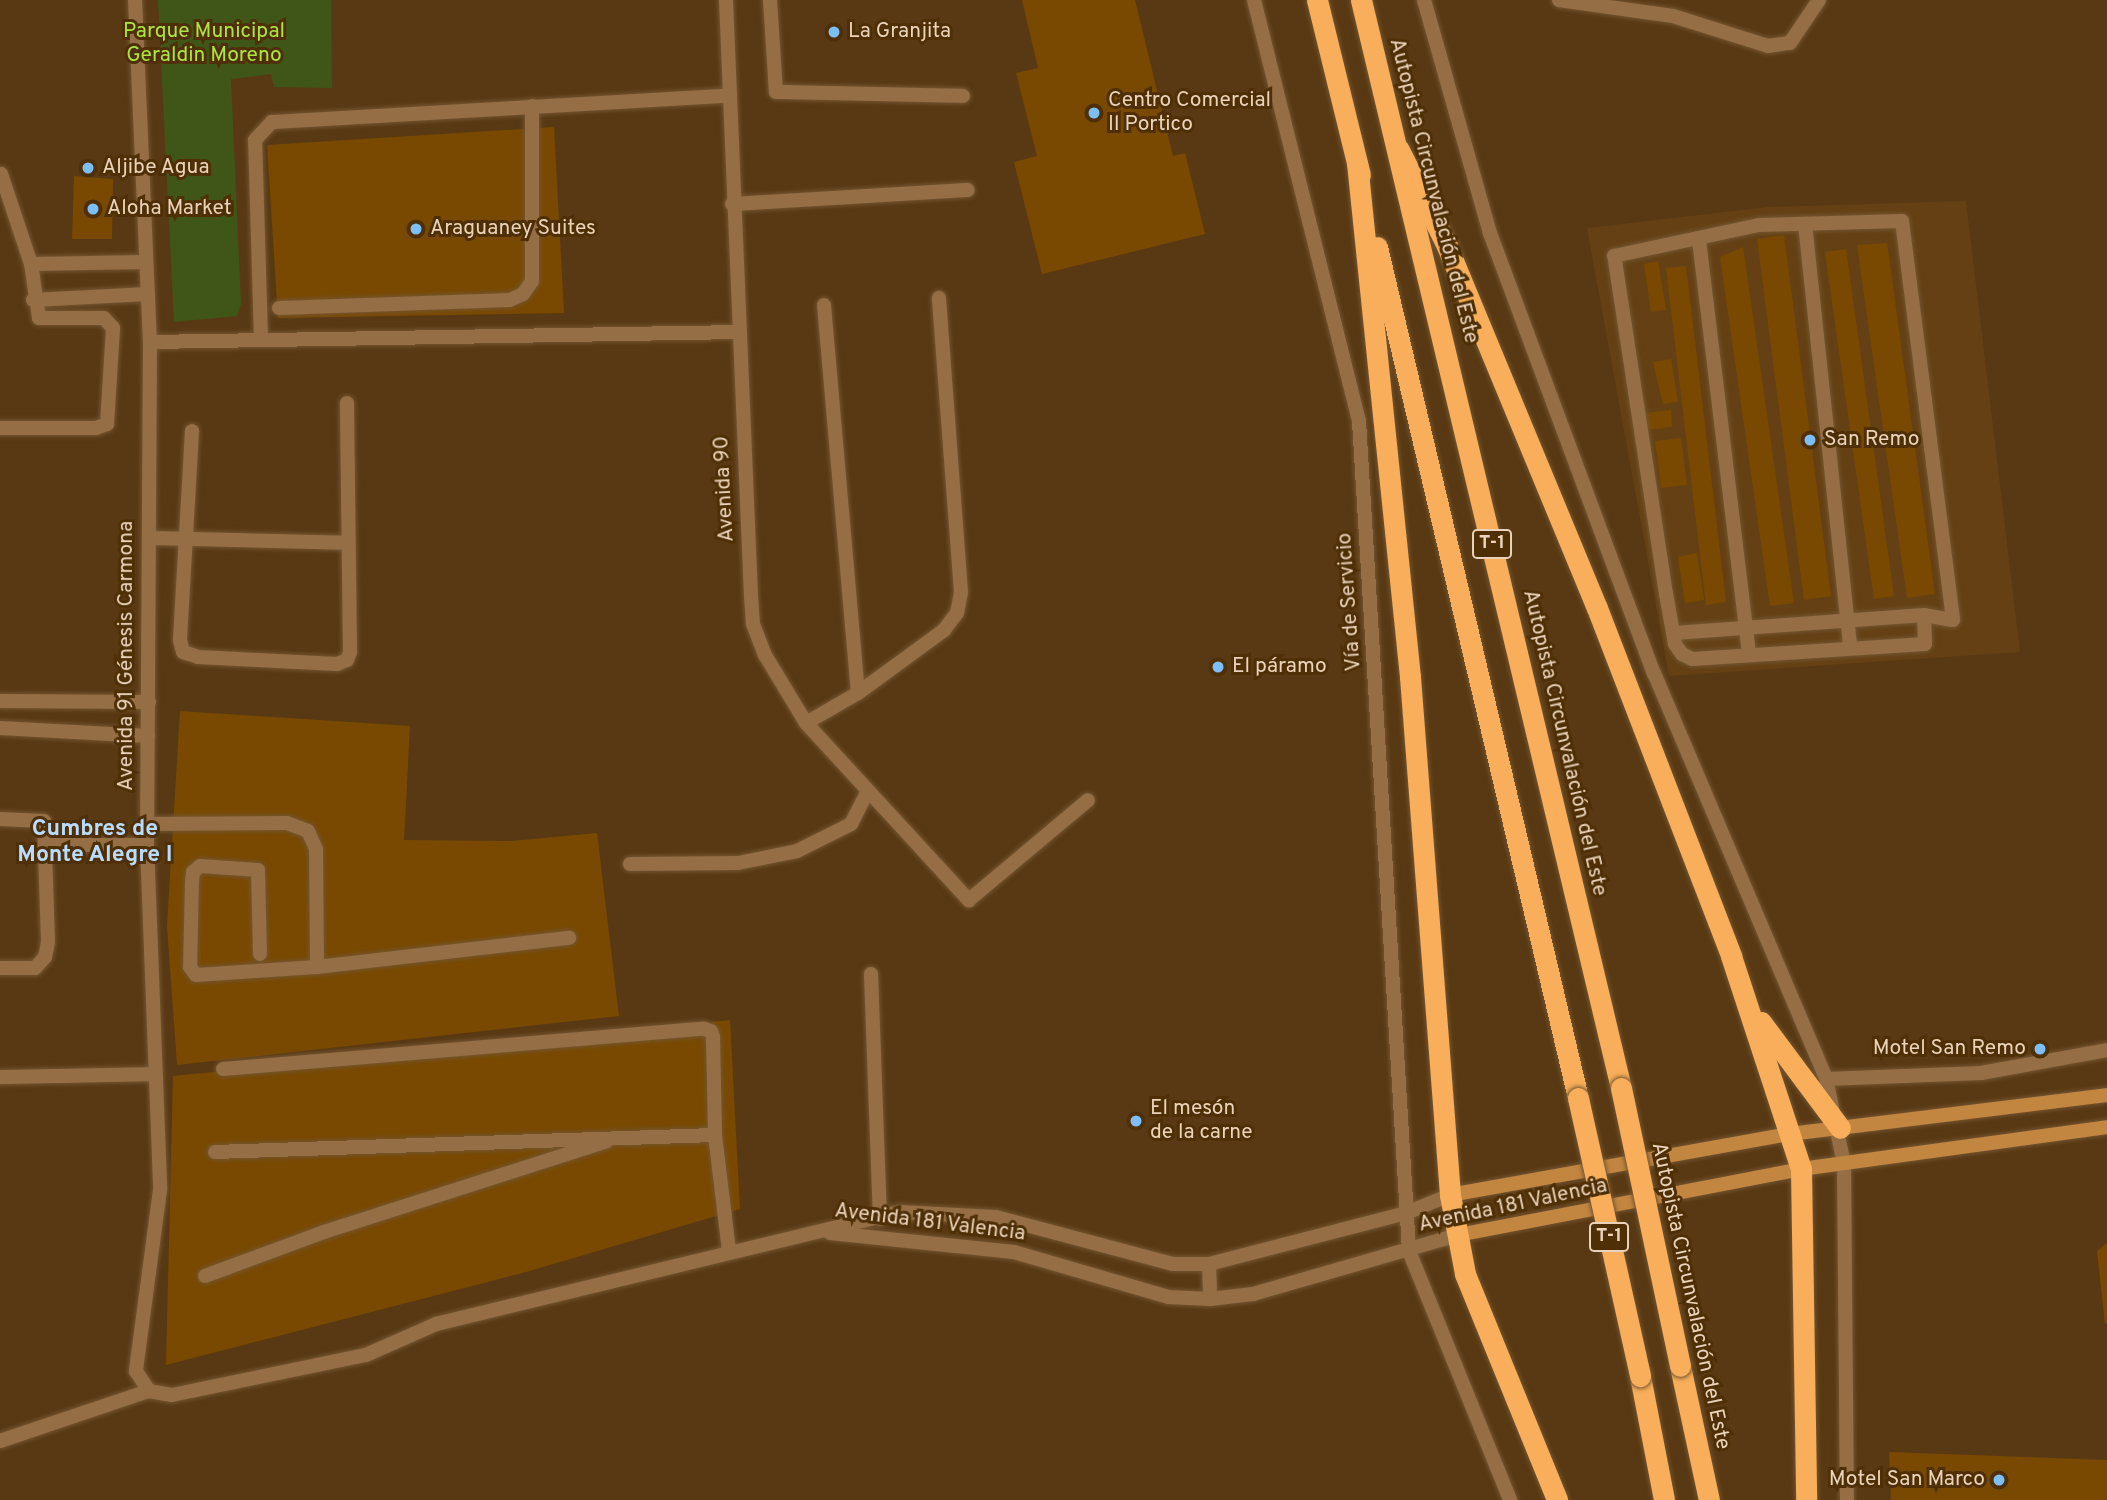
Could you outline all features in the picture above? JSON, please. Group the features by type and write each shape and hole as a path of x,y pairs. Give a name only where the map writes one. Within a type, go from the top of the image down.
{"highway":[{"name":"T-1","path":"1317,0 1578,1098 1640,1376 1664,1500"},
{"name":"Autopista Circunvalación del Este","path":"1361,0 1621,1088 1709,1500"},
{"path":"1399,150 1447,246 1597,608 1746,1000 1801,1169 1806,1500"},
{"path":"1357,163 1410,677 1450,1195 1465,1274 1557,1500"},
{"path":"1746,1000 1840,1128"}],"street":[{"name":"Avenida 91 Génesis Carmona","path":"135,0 150,341 147,845 153,1074 160,1190 136,1370 149,1391"},
{"name":"Avenida 90","path":"726,0 727,96 753,624 765,655 806,723 867,793 969,900 1088,800"},
{"path":"770,0 776,92 963,96"},
{"name":"Vía de Servicio","path":"1254,0 1359,421 1409,1251 1510,1500"},
{"path":"1424,0 1494,246 1654,673 1826,1079 1840,1128 1844,1164 1847,1500"},
{"path":"1559,0 1673,16 1768,47 1790,43 1819,0"},
{"path":"261,339 255,140 261,129 296,119 727,96"},
{"path":"279,308 510,300 523,294 532,281 532,106"},
{"path":"0,428 96,428 107,424 110,321 39,318 33,300 31,264 1,174"},
{"path":"732,204 968,190"},
{"path":"1674,633 1924,615 1953,620 1902,221 1759,225 1699,240 1614,256 1674,633 1682,654 1692,659 1850,646 1925,644 1924,615"},
{"path":"1805,224 1850,646"},
{"path":"1699,240 1748,628 1749,655"},
{"path":"31,264 146,262"},
{"path":"33,300 148,294"},
{"path":"806,723 858,693 944,630 957,613 961,592 939,298"},
{"path":"824,304 858,693"},
{"path":"150,341 738,332"},
{"path":"192,431 188,541 180,640 183,652 198,657 337,664 347,660 350,652 347,403"},
{"path":"149,538 348,543"},
{"path":"0,701 149,702"},
{"path":"0,728 148,736"},
{"path":"630,864 737,863 797,851 850,824 867,793"},
{"path":"0,820 44,821 46,845 45,957 35,968 0,968"},
{"path":"147,824 287,823 308,831 316,849 317,967 569,938"},
{"path":"46,845 147,845"},
{"path":"260,954 258,870 200,866 193,872 192,881 190,967 196,975 316,967"},
{"path":"871,974 880,1219"},
{"path":"223,1069 704,1029 711,1031 715,1135 729,1250"},
{"path":"1826,1079 1981,1073 2107,1050"},
{"path":"0,1077 153,1074"},
{"name":"Avenida 181 Valencia","path":"821,1231 880,1219 900,1212 996,1217 1172,1264 1209,1264 1406,1213 1450,1195 1790,1134 2107,1095"},
{"name":"Avenida 181 Valencia","path":"821,1231 1014,1252 1169,1297 1210,1299 1253,1294 1458,1235 1801,1169 2107,1127"},
{"path":"215,1152 625,1135 715,1135"},
{"path":"205,1276 311,1236 625,1135"},
{"path":"0,1441 149,1391 172,1395 366,1355 436,1324 729,1250 821,1231"},
{"path":"1209,1264 1210,1299"}],"shaded area":[{"name":"San Remo","path":"1966,201 2020,652 1669,676 1587,228 1768,207"}],"green space":[{"name":"Parque Municipal Geraldin Moreno","path":"158,0 331,0 332,88 274,87 271,74 231,79 241,304 237,316 174,322"}],"building":[{"name":"Centro Comercial Il Portico","path":"1022,0 1135,0 1173,156 1185,153 1205,234 1042,274 1014,162 1037,156 1016,73 1038,68"},
{"name":"Araguaney Suites","path":"554,127 564,313 278,318 267,145"},
{"name":"Aloha Market","path":"74,176 113,179 112,239 72,239"},
{"path":"1784,235 1831,596 1804,600 1757,239"},
{"path":"1887,243 1935,594 1907,598 1857,245"},
{"path":"1743,247 1794,603 1770,606 1720,257"},
{"path":"1846,249 1894,596 1874,599 1825,252"},
{"path":"1658,261 1666,310 1651,312 1644,264"},
{"path":"1686,266 1726,602 1706,605 1666,268"},
{"path":"1671,359 1678,402 1663,404 1653,362"},
{"path":"1671,410 1672,427 1647,430 1645,413"},
{"path":"1681,438 1687,485 1661,488 1655,441"},
{"path":"1697,553 1704,600 1685,603 1678,557"},
{"path":"180,711 410,726 404,840 511,841 597,833 619,1016 177,1065 167,926"},
{"path":"730,1020 740,1209 526,1272 166,1365 173,1076"},
{"path":"2107,1243 2107,1323 2105,1324 2097,1251"},
{"name":"Motel San Marco","path":"1889,1452 2107,1460 2107,1500 1891,1500"}],"place":[{"name":"La Granjita","path":"834,32"},
{"name":"Centro Comercial Il Portico","path":"1094,113"},
{"name":"Aljibe Agua","path":"88,168"},
{"name":"Aloha Market","path":"93,209"},
{"name":"Araguaney Suites","path":"416,229"},
{"name":"San Remo","path":"1810,440"},
{"name":"El páramo","path":"1218,667"},
{"name":"Motel San Remo","path":"2040,1049"},
{"name":"El mesón de la carne","path":"1136,1121"},
{"name":"Motel San Marco","path":"1999,1480"}],"district":[{"name":"Cumbres de Monte Alegre I","path":"95,843"}]}
